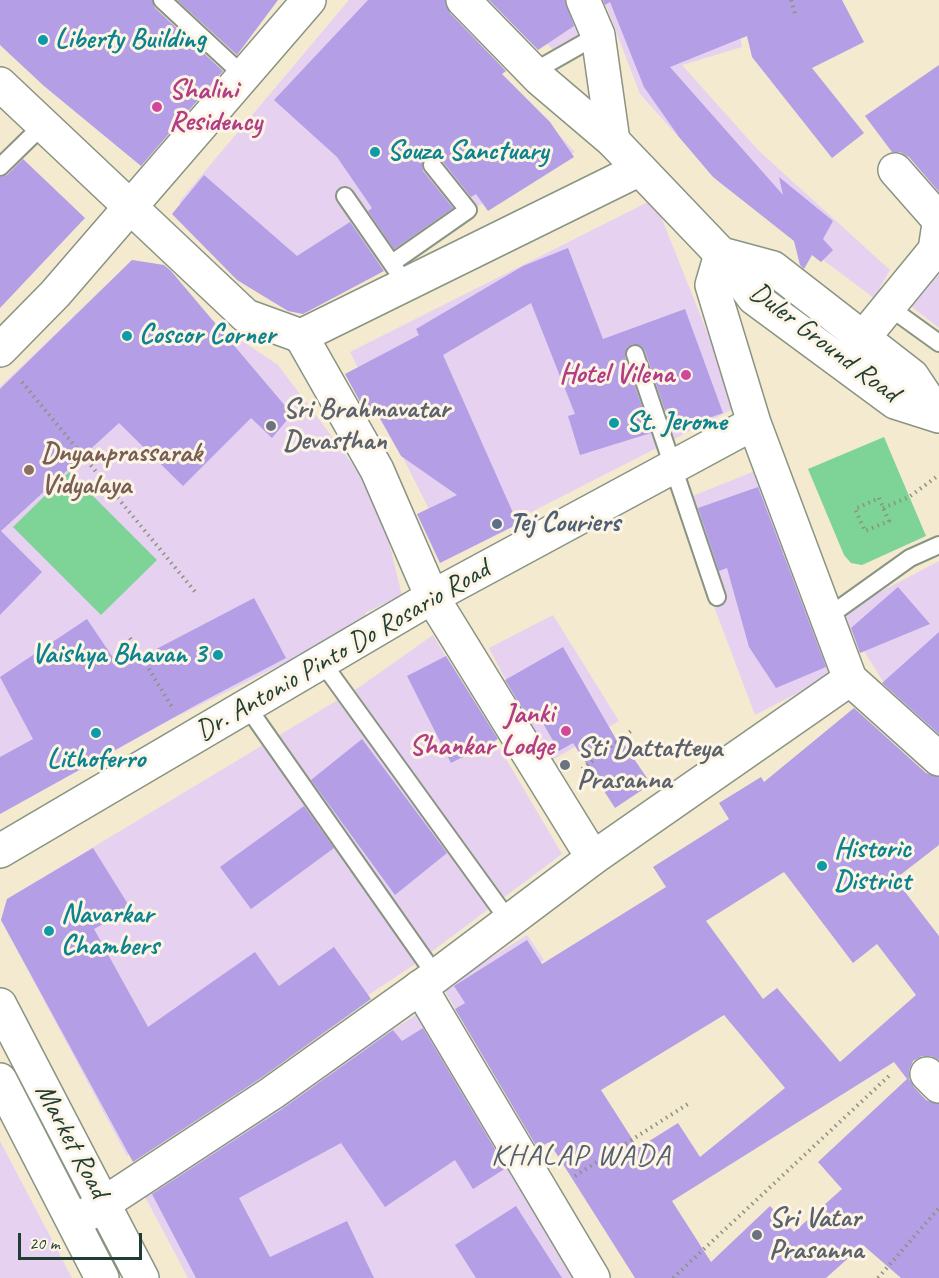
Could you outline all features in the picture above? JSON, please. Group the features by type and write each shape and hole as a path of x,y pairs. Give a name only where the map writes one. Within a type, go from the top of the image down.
{"street":[{"path":"8,362 55,294 309,0"},
{"name":"Duler Ground Road","path":"463,0 533,72 613,141 722,254 754,298 895,402 939,415"},
{"path":"583,0 598,35 613,141"},
{"path":"0,84 246,316 301,336 377,470 432,597 593,858"},
{"path":"301,336 399,274 640,169"},
{"path":"863,338 889,307 938,235 895,170"},
{"path":"722,254 712,285 754,423 850,679 939,759"},
{"name":"Duler Ground Road","path":"722,254 773,268 912,376 939,415"},
{"name":"Dr. Antonio Pinto Do Rosario Road","path":"0,851 432,597 754,423"},
{"path":"74,1223 272,1093 593,858 850,679"},
{"path":"428,981 544,1196 593,1278"},
{"name":"Market Road","path":"0,1005 142,1278"},
{"name":"Market Road","path":"0,1080 102,1278"}],"lane":[{"path":"162,0 244,76"},
{"path":"533,72 598,35"},
{"path":"0,167 43,125"},
{"path":"345,196 399,274 468,210 432,165"},
{"path":"889,307 939,344"},
{"path":"635,354 717,597"},
{"path":"826,618 910,558 939,545"},
{"path":"322,662 509,921"},
{"path":"246,705 428,981"}],"path":[{"path":"791,0 796,17"},
{"path":"8,362 197,594"},
{"path":"883,508 909,497 939,475"},
{"path":"879,498 883,508 889,521 865,531 855,509 879,498"},
{"path":"130,638 190,739"},
{"path":"553,793 576,782 583,768 631,731"},
{"path":"673,1278 893,1072 908,1085 933,1080"},
{"path":"544,1196 691,1102"},
{"path":"878,1278 939,1208"}],"shaded area":[{"path":"349,0 432,0 575,152 324,292 258,273 179,202"},
{"path":"506,0 574,0 588,33 554,51"},
{"path":"604,0 733,0 742,47 682,65 758,150 890,270 874,298 720,183 640,94"},
{"path":"654,199 737,407 451,553 350,352"},
{"path":"939,258 939,328 907,303"},
{"path":"132,260 156,264 214,322 278,365 378,498 402,595 365,613 369,621 172,719 0,814 0,387"},
{"path":"760,469 788,550 745,571 791,551 838,672 755,715 675,503"},
{"path":"939,561 939,737 923,725 884,683 840,613"},
{"path":"553,615 619,721 549,762 489,648"},
{"path":"433,635 562,854 415,964 127,1156 1,920 7,899 361,686"},
{"path":"527,935 544,960 460,1017 443,988"},
{"path":"419,1013 577,1278 188,1278 141,1189"},
{"path":"0,1141 72,1278 0,1278"}],"green space":[{"path":"884,437 926,536 862,565 851,563 844,555 808,469"},
{"path":"69,472 157,560 101,615 13,527"}],"building":[{"path":"0,0 152,0 155,8 223,71 141,166 44,86 0,45"},
{"path":"177,0 278,0 237,55"},
{"path":"368,0 445,0 450,13 506,71 502,74 550,122 574,157 488,211 476,194 471,197 440,158 426,156 422,162 423,171 453,208 394,249 368,211 372,208 337,157 274,100"},
{"path":"489,0 565,0 574,26 538,50"},
{"path":"603,0 842,0 864,42 812,68 864,133 832,158 752,57 747,36 670,67 783,195 779,177 833,221 823,239 833,250 821,262 812,255 804,269 800,265 794,241 713,177 679,137 644,87 610,2 605,5"},
{"path":"939,65 939,192 909,157 900,152 892,152 865,116"},
{"path":"23,159 85,218 0,308 0,177 7,175"},
{"path":"204,175 297,256 350,222 384,271 303,314 288,311 237,280 172,214"},
{"path":"568,248 603,339 685,309 723,413 672,431 645,351 641,346 632,344 627,348 625,357 651,433 580,455 568,416 575,414 531,303 443,355 518,524 440,563 417,514 457,495 401,456 373,406 365,411 345,374 419,335 416,329 523,266"},
{"path":"132,260 164,265 171,271 292,414 272,438 251,418 183,486 119,423 1,531 42,572 0,615 0,389"},
{"path":"758,487 826,667 776,688 749,647 727,568 719,571 698,508"},
{"path":"898,587 930,624 860,653 851,628"},
{"path":"254,598 286,658 0,814 0,757 33,739 0,677 87,619 120,668"},
{"path":"939,632 939,734 882,683"},
{"path":"563,647 620,746 624,744 651,784 615,808 573,743 559,751 540,718 531,722 505,680"},
{"path":"446,656 498,739 451,763 407,676"},
{"path":"854,708 926,773 939,777 939,845 895,879 939,936 939,1060 931,1056 922,1056 913,1061 909,1070 909,1079 926,1100 939,1104 939,1278 901,1278 863,1245 826,1278 635,1278 549,1142 538,1149 455,1009 465,1003 454,986 527,940 542,964 666,887 653,867 729,819 719,803 761,777 764,782","holes":["784,872 853,963 877,944 916,995 840,1062 777,988 763,999 706,921","724,1015 785,1088 700,1157 678,1123 638,1148 601,1090","894,1062 907,1079 818,1162 842,1189 794,1232 770,1206 711,1262 672,1201"]},
{"path":"362,739 447,853 395,895 311,780"},
{"path":"304,806 334,848 251,909 220,867"},
{"path":"93,848 131,909 94,929 148,1027 255,952 279,986 334,947 371,999 261,1078 133,1162 1,920 7,899"},
{"path":"423,1028 506,1168 473,1189 455,1160 385,1207 341,1143 239,1198 270,1257 347,1221 374,1278 196,1278 152,1194 282,1109 393,1030 402,1041"},
{"path":"516,1206 562,1278 476,1278 455,1245"}],"place":[{"name":"Liberty Building","path":"43,40"},
{"name":"Shalini Residency","path":"157,107"},
{"name":"Souza Sanctuary","path":"375,152"},
{"name":"Coscor Corner","path":"127,336"},
{"name":"Hotel Vilena","path":"686,375"},
{"name":"St. Jerome","path":"614,423"},
{"name":"Sri Brahmavatar Devasthan","path":"271,426"},
{"name":"Dnyanprassarak Vidyalaya","path":"29,470"},
{"name":"Tej Couriers","path":"497,524"},
{"name":"Vaishya Bhavan 3","path":"218,655"},
{"name":"Janki Shankar Lodge","path":"566,731"},
{"name":"Lithoferro","path":"96,733"},
{"name":"Sti Dattatteya Prasanna","path":"565,765"},
{"name":"Historic District","path":"822,866"},
{"name":"Navarkar Chambers","path":"49,931"},
{"name":"Sri Vatar Prasanna","path":"757,1235"}],"district":[{"name":"KHALAP WADA","path":"581,1156"}]}
